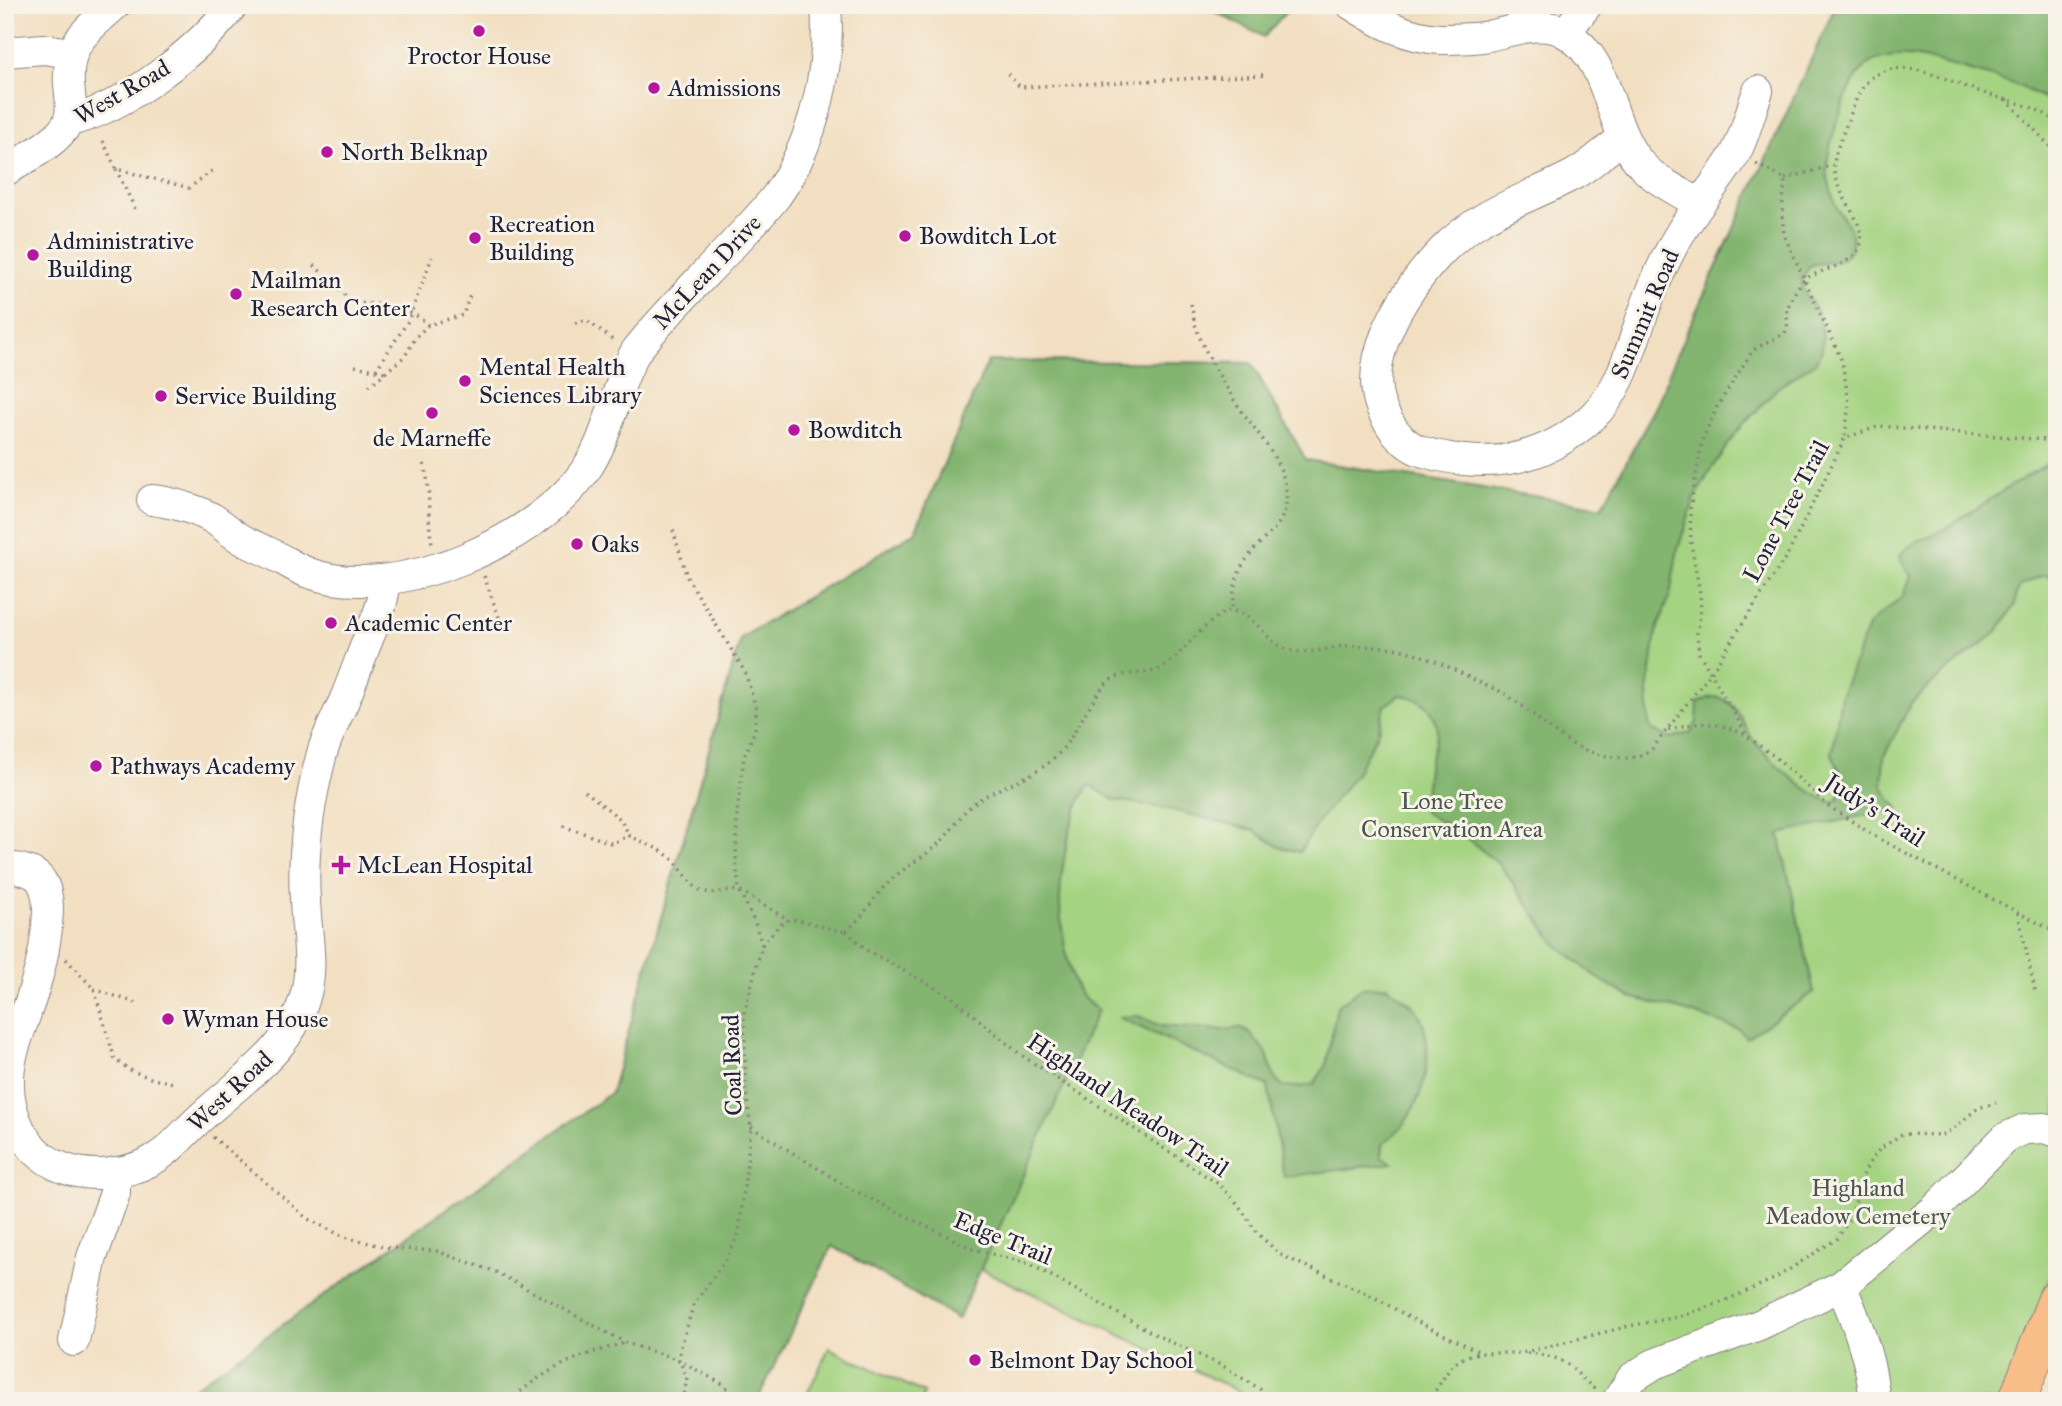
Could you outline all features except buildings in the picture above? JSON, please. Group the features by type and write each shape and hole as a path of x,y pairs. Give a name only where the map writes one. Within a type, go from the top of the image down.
{"main road":[{"path":"2017,1401 2057,1298"}],"street":[{"path":"69,121 71,101 68,74 71,53 79,38 115,5"},
{"name":"West Road","path":"5,171 57,136 69,121 115,102 165,70 204,37 233,5"},
{"name":"McLean Drive","path":"152,500 184,507 212,518 241,539 308,573 331,578 385,580 423,574 500,542 541,517 567,494 578,480 603,438 625,373 636,351 764,211 792,170 810,124 824,74 826,5"},
{"path":"1352,5 1401,31 1428,37 1471,38 1536,27 1565,33 1581,47 1595,67 1638,162 1699,204"},
{"path":"1565,33 1587,5"},
{"path":"5,52 44,48 71,53"},
{"name":"Summit Road","path":"1625,138 1573,175 1517,200 1477,222 1439,254 1408,293 1385,338 1378,366 1377,390 1382,413 1406,443 1442,457 1504,461 1542,450 1589,420 1607,399 1622,374 1651,291 1675,243 1735,154 1758,91"},
{"name":"West Road","path":"5,867 34,874 44,886 48,907 35,988 11,1063 9,1088 13,1115 23,1137 40,1155 61,1168 86,1174 139,1167 160,1156 270,1056 295,1021 307,988 310,960 304,898 306,846 314,788 326,741 382,605 385,580"},
{"path":"1617,1400 1632,1378 1654,1364 1759,1325 1841,1286 1934,1210 2005,1138 2025,1129 2044,1128 2057,1132"},
{"path":"74,1341 92,1257 115,1194 115,1172"},
{"path":"1841,1286 1860,1337 1874,1388 1874,1401"}],"path":[{"path":"1804,280 1834,268 1854,255 1861,243 1859,227 1838,186 1833,165 1858,94 1868,81 1881,72 1896,68 1917,71 1986,94 2030,105 2057,122"},
{"path":"1008,74 1020,87 1265,75"},
{"path":"2005,98 2057,154"},
{"path":"103,142 136,211"},
{"path":"1735,154 1785,179 1833,165"},
{"path":"116,169 189,188 216,168"},
{"path":"1785,179 1782,214 1784,235 1842,361 1849,403 1845,438"},
{"path":"376,370 404,328 432,257"},
{"path":"314,265 352,302 390,306 411,313 428,325"},
{"name":"Judy's Trail","path":"1804,280 1788,308 1788,328 1785,333 1754,350 1717,407 1702,441 1690,509 1693,556 1700,593 1697,643 1699,653 1748,737 1775,757 1830,807 1876,837 2057,933"},
{"path":"369,386 405,356 416,337 428,325 463,314 471,292"},
{"path":"585,791 620,819 630,836 674,860 701,891 712,893 739,890 787,919 835,932 846,931 856,923 885,886 910,863 937,845 954,829 968,808 981,798 1010,785 1052,760 1071,740 1106,684 1115,677 1157,671 1168,664 1214,620 1232,611 1238,573 1250,554 1275,531 1285,509 1286,489 1281,469 1231,395 1197,331 1191,304"},
{"path":"575,323 586,320 616,343"},
{"path":"355,366 385,372"},
{"name":"Lone Tree Trail","path":"1232,611 1242,614 1283,648 1297,652 1345,646 1386,647 1429,658 1505,694 1568,744 1591,754 1625,759 1639,757 1652,749 1710,674 1790,552 1845,438 1880,426 2057,441"},
{"path":"424,464 429,478 428,524 434,552"},
{"path":"673,530 687,577 745,672 756,708 755,730 744,757 742,791 737,813 736,862 739,890 762,945 787,919"},
{"path":"481,568 505,634"},
{"path":"1666,731 1690,723 1706,723 1728,727 1748,737"},
{"path":"563,826 611,843 630,836"},
{"path":"2018,914 2036,995"},
{"name":"Highland Meadow Trail","path":"846,931 868,951 952,997 1021,1055 1220,1185 1237,1203 1258,1234 1281,1255 1374,1297 1482,1353 1522,1353 1683,1315 1722,1302 1776,1278 1838,1238 1852,1214 1863,1175 1880,1149 1902,1135 1942,1135 1978,1108 1996,1103"},
{"path":"45,937 94,989 116,1060 132,1071 174,1083"},
{"name":"Coal Road","path":"683,1401 687,1377 679,1360 693,1306 728,1256 739,1233 751,1127 746,1092 744,1013 762,945"},
{"path":"94,989 136,1003"},
{"path":"196,1122 308,1219 344,1237 390,1248 436,1251 496,1272 626,1343 679,1360 722,1384 743,1401"},
{"name":"Edge Trail","path":"751,1127 851,1189 973,1249 1030,1264 1158,1336 1223,1366 1279,1401"},
{"path":"510,1401 531,1381 567,1362 626,1343"},
{"path":"1426,1401 1456,1361 1465,1356 1482,1353"},
{"path":"1522,1353 1558,1358 1568,1363 1596,1391 1617,1400"}],"green space":[{"path":"1202,5 1292,5 1264,37"},
{"name":"Lone Tree Conservation Area","path":"1836,5 2057,5 2057,1261 2001,1401 1259,1401 981,1269 958,1319 832,1246 757,1401 175,1401 611,1093 741,638 915,532 988,361 1251,363 1306,460 1602,507 1657,405 1676,356"},
{"name":"Lone Tree Conservation Area","path":"1836,5 2057,5 2057,109 2031,91 2015,85 1918,57 1883,58 1867,65 1860,72 1839,116 1827,163 1835,204 1852,234 1851,247 1840,260 1811,265 1802,277 1802,289 1817,311 1823,337 1822,350 1816,362 1777,388 1737,432 1695,498 1678,548 1670,595 1656,633 1648,691 1649,724 1652,730 1670,738 1690,733 1697,722 1698,703 1710,698 1720,698 1734,707 1751,737 1780,768 1811,792 1831,802 1838,799 1843,779 1832,754 1841,696 1869,624 1903,596 1911,576 1900,555 1905,550 1946,528 2057,459 2057,579 2044,575 2021,585 2016,594 2015,605 1997,632 1911,703 1884,756 1882,785 1899,808 1779,834 1814,992 1746,1038 1739,1029 1630,997 1596,977 1556,944 1500,865 1462,834 1424,812 1429,763 1437,736 1436,724 1426,705 1414,698 1399,695 1385,706 1377,734 1355,775 1318,822 1300,852 1279,847 1253,830 1159,807 1114,800 1090,785 1083,794 1068,838 1062,871 1060,907 1064,943 1076,987 1098,1010 958,1319 832,1246 757,1401 175,1401 611,1093 741,638 915,532 988,361 1251,363 1306,460 1602,507 1657,405 1676,356"},
{"path":"1387,986 1417,1010 1427,1042 1426,1072 1417,1101 1402,1126 1382,1145 1381,1156 1392,1163 1284,1177 1268,1086 1118,1017 1138,1016 1161,1026 1222,1030 1240,1028 1251,1034 1267,1054 1274,1077 1283,1086 1299,1087 1314,1084 1326,1065 1337,1006 1361,988"},
{"path":"829,1348 924,1393 921,1401 804,1401"}],"place":[{"name":"Proctor House","path":"479,31"},
{"name":"Admissions","path":"654,88"},
{"name":"North Belknap","path":"327,152"},
{"name":"Bowditch Lot","path":"905,236"},
{"name":"Recreation Building","path":"475,238"},
{"name":"Administrative Building","path":"33,255"},
{"name":"Mailman Research Center","path":"236,294"},
{"name":"Mental Health Sciences Library","path":"465,381"},
{"name":"Service Building","path":"161,396"},
{"name":"de Marneffe","path":"432,413"},
{"name":"Bowditch","path":"794,430"},
{"name":"Oaks","path":"577,544"},
{"name":"Academic Center","path":"331,623"},
{"name":"Pathways Academy","path":"96,766"},
{"name":"McLean Hospital","path":"341,865"},
{"name":"Wyman House","path":"168,1019"},
{"name":"Belmont Day School","path":"975,1360"}],"park label":[{"name":"Highland Meadow Cemetery","path":"1858,1202"}]}
